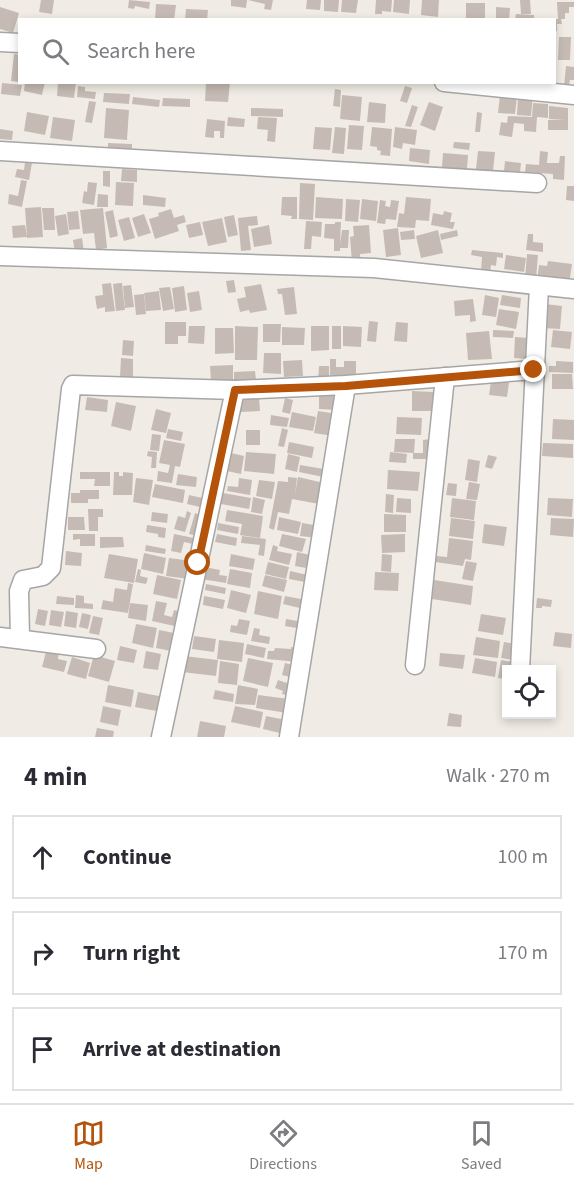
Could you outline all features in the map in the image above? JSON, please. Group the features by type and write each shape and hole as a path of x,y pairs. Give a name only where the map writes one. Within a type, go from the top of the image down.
{"street":[{"path":"0,42 18,43"},
{"path":"464,84 574,95"},
{"path":"0,151 537,183"},
{"path":"0,256 374,268 574,289"},
{"path":"520,665 539,286"},
{"path":"20,639 19,591 21,584 23,580 43,576 51,568 73,385 235,390 346,386 534,370"},
{"path":"415,665 445,377"},
{"path":"289,737 346,386"},
{"path":"161,737 235,390"},
{"path":"0,637 96,649"}],"building":[{"path":"41,0 54,0 52,14 39,12"},
{"path":"129,0 150,2 149,9 135,6 134,9 128,8"},
{"path":"231,0 247,0 246,8 231,6"},
{"path":"248,0 273,0 271,10 264,9 265,4"},
{"path":"307,0 321,0 320,10 306,9"},
{"path":"324,0 339,0 338,12 324,11"},
{"path":"342,0 358,0 356,13 341,12"},
{"path":"376,0 392,0 391,12 382,11 382,14 375,14"},
{"path":"394,0 410,0 409,14 393,12"},
{"path":"422,0 439,0 438,17 421,15"},
{"path":"520,0 530,0 531,14 521,14"},
{"path":"557,2 574,2 574,7 569,7 569,13 565,13 565,19 561,19 562,24 557,24 556,31 556,19 558,19"},
{"path":"466,3 485,3 485,18 466,18"},
{"path":"156,4 176,5 174,18 155,18"},
{"path":"0,7 19,13 13,33 0,29"},
{"path":"496,7 510,8 509,18 496,18"},
{"path":"186,9 208,10 207,18 185,18"},
{"path":"516,14 534,15 534,18 515,18"},
{"path":"559,37 571,37 570,60 558,60"},
{"path":"14,54 18,55 18,82 11,81"},
{"path":"566,66 574,67 574,80 570,80 569,86 564,86"},
{"path":"2,83 22,85 20,96 1,94"},
{"path":"25,84 45,84 42,95 24,91"},
{"path":"58,84 76,84 74,98 57,96"},
{"path":"206,84 230,84 228,102 205,101"},
{"path":"78,86 85,87 85,91 96,92 95,99 77,97"},
{"path":"405,86 412,88 407,103 400,101"},
{"path":"335,89 341,90 340,107 333,106"},
{"path":"104,93 130,94 129,104 103,102"},
{"path":"533,94 531,116 517,115 518,98"},
{"path":"342,95 362,97 360,121 340,119"},
{"path":"500,95 517,97 515,114 498,113"},
{"path":"133,97 160,100 159,107 132,104"},
{"path":"163,98 190,99 190,107 162,106"},
{"path":"89,101 96,102 92,123 85,122"},
{"path":"369,102 386,104 385,123 367,122"},
{"path":"429,102 443,107 435,131 420,125"},
{"path":"533,103 548,104 548,118 537,117 536,132 524,131 524,124 514,123 512,137 499,135 501,122 507,123 508,116 532,117"},
{"path":"412,105 418,107 411,127 405,126"},
{"path":"549,106 568,108 568,130 548,130 548,120 565,120 549,119"},
{"path":"106,108 129,110 127,140 104,138"},
{"path":"251,108 283,109 283,117 251,116"},
{"path":"27,112 49,116 45,135 24,131"},
{"path":"477,112 482,113 480,132 475,132"},
{"path":"53,117 75,120 72,141 50,138"},
{"path":"228,117 245,119 244,127 227,126"},
{"path":"258,117 277,118 275,142 267,141 268,130 257,129"},
{"path":"207,119 225,121 224,138 220,138 220,131 214,131 214,138 205,137"},
{"path":"349,125 364,126 362,150 347,149"},
{"path":"315,127 332,128 330,150 313,149"},
{"path":"335,127 346,128 344,154 332,153"},
{"path":"372,127 392,129 390,156 380,155 381,151 377,150 377,147 370,146"},
{"path":"395,127 417,130 415,145 403,143 402,149 393,147"},
{"path":"0,129 13,131 12,140 0,139"},
{"path":"454,142 470,143 469,150 453,148"},
{"path":"108,143 132,144 132,150 108,149"},
{"path":"410,148 430,150 429,164 409,161"},
{"path":"478,151 495,152 493,171 476,169"},
{"path":"540,151 548,152 547,163 559,163 560,156 565,156 564,180 553,179 553,174 525,172 526,164 539,165"},
{"path":"443,153 468,155 467,169 442,167"},
{"path":"505,161 521,163 520,173 504,171"},
{"path":"25,162 32,163 29,180 15,177 17,169 24,170"},
{"path":"122,169 137,170 137,182 121,181"},
{"path":"103,171 110,171 110,187 103,186"},
{"path":"21,180 27,181 22,207 8,204 9,194 18,196"},
{"path":"88,182 97,183 94,205 82,203"},
{"path":"116,182 134,183 133,206 115,205"},
{"path":"300,183 315,184 313,220 299,219"},
{"path":"567,186 574,186 574,201 566,200"},
{"path":"98,194 108,195 108,207 97,207"},
{"path":"143,195 166,198 165,207 143,205"},
{"path":"282,197 297,197 297,219 281,215"},
{"path":"316,197 343,199 342,219 315,218"},
{"path":"406,197 431,199 429,221 416,220 415,228 397,227 399,213 404,214"},
{"path":"346,199 360,200 358,222 345,221"},
{"path":"362,199 378,201 376,221 360,219"},
{"path":"380,200 386,201 385,206 390,207 391,200 399,201 396,220 386,219 385,224 377,223"},
{"path":"41,207 43,237 27,238 25,208"},
{"path":"42,208 54,208 55,230 44,230"},
{"path":"103,208 107,248 96,250 94,233 83,234 80,210"},
{"path":"171,209 174,218 184,215 186,222 177,225 179,231 155,239 149,219"},
{"path":"113,210 118,236 110,238 105,212"},
{"path":"78,211 80,229 69,230 67,212"},
{"path":"444,211 452,213 450,222 455,222 453,229 431,225 433,213 443,215"},
{"path":"66,214 69,234 58,236 55,216"},
{"path":"144,214 151,233 138,237 132,218"},
{"path":"234,215 238,235 228,237 224,217"},
{"path":"257,216 258,225 248,226 251,250 241,251 238,218"},
{"path":"129,217 135,238 124,241 118,220"},
{"path":"222,218 227,242 208,246 202,222"},
{"path":"306,221 322,222 321,237 312,236 311,249 304,249"},
{"path":"200,222 203,235 189,238 186,225"},
{"path":"335,222 341,222 340,244 342,230 349,230 348,248 340,248 340,251 334,251 334,239 324,238 325,224 335,224"},
{"path":"25,225 27,237 13,238 12,226"},
{"path":"269,225 272,244 254,247 251,229"},
{"path":"369,225 371,253 360,254 361,262 352,263 350,237 354,236 353,226"},
{"path":"398,228 401,255 386,257 383,230"},
{"path":"414,230 415,239 401,240 400,232"},
{"path":"438,230 443,253 421,258 416,236"},
{"path":"457,230 458,236 441,240 440,234"},
{"path":"528,234 533,234 533,242 543,243 543,252 526,250"},
{"path":"82,238 84,252 75,253 73,240"},
{"path":"472,250 503,253 503,258 497,257 496,266 491,265 490,273 481,272 482,257 471,255"},
{"path":"527,254 538,255 536,279 525,278"},
{"path":"506,255 526,258 524,272 504,269"},
{"path":"548,261 572,264 569,285 537,280 539,265 547,266"},
{"path":"234,280 236,292 228,293 226,281"},
{"path":"111,283 115,311 105,312 105,307 97,309 95,296 103,295 102,284"},
{"path":"122,283 125,310 116,311 113,284"},
{"path":"261,284 267,310 240,312 237,299 246,297 244,287"},
{"path":"131,285 134,307 125,308 123,286"},
{"path":"184,286 187,310 175,312 172,288"},
{"path":"170,287 174,309 163,311 159,288"},
{"path":"294,287 297,314 285,315 282,294 278,294 277,289"},
{"path":"159,291 161,310 146,311 144,293"},
{"path":"199,291 202,310 190,312 187,293"},
{"path":"144,294 146,314 136,315 134,295"},
{"path":"485,295 499,298 496,317 482,315"},
{"path":"502,295 521,298 520,308 500,305"},
{"path":"473,299 476,321 470,322 470,315 455,316 454,301"},
{"path":"545,304 562,306 560,329 542,328"},
{"path":"499,309 519,312 516,329 496,325"},
{"path":"369,321 378,322 376,342 367,341"},
{"path":"165,322 186,322 186,336 178,336 178,344 165,344"},
{"path":"396,322 408,323 407,342 394,341"},
{"path":"263,324 281,324 280,342 263,342"},
{"path":"189,326 205,326 204,344 188,343"},
{"path":"235,326 258,327 257,360 235,360"},
{"path":"311,326 329,326 329,350 311,351"},
{"path":"332,326 341,326 341,349 332,349"},
{"path":"343,326 362,327 361,347 343,346"},
{"path":"282,327 305,328 304,345 282,345"},
{"path":"215,328 233,328 234,353 215,354"},
{"path":"493,330 514,331 513,338 493,337"},
{"path":"553,330 572,332 570,349 551,347"},
{"path":"489,331 492,359 468,360 466,333"},
{"path":"515,337 529,338 528,359 514,358"},
{"path":"123,340 134,341 133,356 122,355"},
{"path":"264,353 281,353 281,374 263,373"},
{"path":"121,358 133,359 133,378 120,377"},
{"path":"330,359 336,359 336,367 344,367 344,361 356,361 356,375 337,377 337,375 330,375"},
{"path":"302,360 303,376 284,377 283,361"},
{"path":"556,361 573,362 573,373 549,372 549,366 556,366"},
{"path":"233,365 233,380 211,381 210,366"},
{"path":"319,366 329,366 329,381 318,381"},
{"path":"255,371 256,380 234,381 234,372"},
{"path":"552,374 572,374 573,389 552,389"},
{"path":"491,381 509,383 507,397 489,395"},
{"path":"412,391 434,392 434,411 412,411"},
{"path":"319,394 339,395 338,410 319,409"},
{"path":"87,397 108,400 107,412 85,410"},
{"path":"259,398 260,411 241,412 240,399"},
{"path":"285,398 293,400 290,414 282,412"},
{"path":"116,402 136,406 131,431 111,426"},
{"path":"156,409 171,413 166,433 151,430"},
{"path":"318,411 337,414 333,436 314,433"},
{"path":"292,412 316,417 313,431 289,427"},
{"path":"271,415 289,418 287,427 270,425"},
{"path":"397,417 422,418 421,435 396,434"},
{"path":"553,419 574,420 574,440 552,439"},
{"path":"282,428 288,430 284,447 278,446"},
{"path":"168,429 183,432 181,441 166,438"},
{"path":"246,430 260,430 260,445 246,445"},
{"path":"152,434 161,435 159,451 150,450"},
{"path":"395,439 415,439 414,453 394,452"},
{"path":"430,439 430,459 413,459 413,453 423,453 423,440"},
{"path":"164,440 185,444 180,467 175,466 172,483 157,481 158,471 168,473 170,465 159,463"},
{"path":"289,442 314,447 312,458 287,453"},
{"path":"543,443 573,444 573,458 542,456"},
{"path":"148,451 157,452 156,468 151,468 152,457 147,456"},
{"path":"246,452 276,454 274,474 244,471"},
{"path":"390,452 407,454 406,463 389,462"},
{"path":"231,453 244,456 241,474 227,471"},
{"path":"288,454 300,457 297,472 285,469"},
{"path":"488,455 497,457 492,469 485,467"},
{"path":"468,459 480,461 477,482 465,480"},
{"path":"300,465 330,470 328,478 299,472"},
{"path":"388,470 420,472 418,491 387,489"},
{"path":"80,472 110,472 110,486 94,486 95,479 80,479"},
{"path":"114,472 119,472 119,476 123,476 123,472 133,473 132,495 113,495"},
{"path":"178,474 197,477 196,487 176,485"},
{"path":"288,477 297,478 295,494 298,477 324,483 319,504 292,499 289,514 278,512 274,530 269,528 278,481 288,482"},
{"path":"136,478 153,480 149,505 133,502"},
{"path":"239,478 252,480 250,495 227,491 228,486 238,487"},
{"path":"259,480 275,482 272,499 256,496"},
{"path":"469,482 480,484 477,500 466,499"},
{"path":"448,483 457,484 456,496 446,495"},
{"path":"155,484 185,490 183,503 152,497"},
{"path":"80,490 99,490 99,499 88,499 88,503 71,503 71,493 80,493"},
{"path":"223,493 251,498 249,509 221,504"},
{"path":"386,494 394,495 393,513 385,512"},
{"path":"189,495 207,499 205,508 187,504"},
{"path":"253,497 265,500 262,514 251,512"},
{"path":"397,498 411,499 411,513 396,512"},
{"path":"452,498 476,501 474,520 450,517"},
{"path":"548,498 573,499 572,517 547,515"},
{"path":"88,509 103,509 103,517 98,517 98,531 89,531"},
{"path":"227,510 263,516 260,538 240,535 242,524 225,521"},
{"path":"187,511 191,513 185,532 174,529 178,516 185,518"},
{"path":"152,512 168,514 167,523 151,521"},
{"path":"195,513 204,516 198,536 189,534"},
{"path":"384,514 406,515 406,532 384,532"},
{"path":"68,517 84,517 85,530 68,530"},
{"path":"279,517 301,522 298,534 277,530"},
{"path":"451,518 475,521 473,539 449,536"},
{"path":"551,518 574,519 573,537 550,535"},
{"path":"218,523 239,527 238,534 217,530"},
{"path":"302,523 320,526 318,538 300,536"},
{"path":"484,524 507,527 504,546 482,543"},
{"path":"147,525 166,528 165,538 146,532"},
{"path":"73,534 95,534 95,546 80,546 80,539 73,540"},
{"path":"174,534 194,538 193,544 184,542 181,553 171,551"},
{"path":"217,534 237,538 236,546 215,542"},
{"path":"282,534 306,539 302,552 279,546"},
{"path":"405,534 405,552 382,553 381,535"},
{"path":"242,536 266,539 264,556 258,555 260,545 241,543"},
{"path":"100,537 123,537 124,547 100,548"},
{"path":"449,538 473,541 471,560 465,559 463,566 435,562 436,556 447,557"},
{"path":"146,545 166,549 165,554 145,551"},
{"path":"273,545 278,547 277,551 292,554 289,565 269,560"},
{"path":"66,551 82,553 81,566 65,565"},
{"path":"297,552 314,556 312,569 295,566"},
{"path":"144,553 166,558 163,574 141,569"},
{"path":"109,554 138,559 134,583 104,578"},
{"path":"231,554 255,559 253,570 229,566"},
{"path":"382,554 392,555 391,572 381,571"},
{"path":"169,558 192,561 189,579 166,576"},
{"path":"466,561 477,563 473,581 462,579"},
{"path":"268,562 289,567 286,579 265,574"},
{"path":"204,567 220,570 219,575 227,576 226,583 201,579"},
{"path":"138,569 141,570 140,576 148,578 146,584 135,582"},
{"path":"230,569 252,573 250,588 227,584"},
{"path":"290,571 312,576 310,583 289,579"},
{"path":"375,572 399,573 398,591 374,590"},
{"path":"157,575 181,580 177,599 153,594"},
{"path":"265,575 287,580 284,592 262,586"},
{"path":"434,580 473,586 471,605 432,599"},
{"path":"128,583 133,584 128,613 101,609 103,600 113,602 115,588 127,590"},
{"path":"206,584 226,588 225,594 205,590"},
{"path":"231,590 251,595 246,613 227,608"},
{"path":"258,591 282,596 278,619 254,614"},
{"path":"76,595 84,596 84,603 93,604 93,609 75,608"},
{"path":"57,596 74,598 74,605 56,604"},
{"path":"204,596 225,600 223,609 203,605"},
{"path":"285,596 306,600 304,609 283,604"},
{"path":"537,598 552,600 551,607 536,608"},
{"path":"156,601 167,603 164,615 172,617 174,610 182,612 179,627 152,621"},
{"path":"130,603 148,605 146,621 128,618"},
{"path":"38,609 48,611 45,626 35,624"},
{"path":"51,610 64,612 61,627 49,625"},
{"path":"66,611 78,613 76,628 64,626"},
{"path":"82,613 91,615 88,629 79,627"},
{"path":"481,614 506,618 503,635 478,631"},
{"path":"93,616 103,618 99,635 89,633"},
{"path":"239,619 250,621 247,635 230,632 231,625 237,626"},
{"path":"286,619 303,622 302,629 285,626"},
{"path":"136,624 157,628 153,648 132,643"},
{"path":"254,628 260,629 259,635 270,637 269,644 251,641"},
{"path":"159,630 179,634 176,652 156,648"},
{"path":"555,632 572,634 571,648 553,646"},
{"path":"194,636 216,639 214,652 192,649"},
{"path":"476,637 500,641 498,658 473,655"},
{"path":"219,640 244,643 242,662 217,659"},
{"path":"504,642 516,644 513,660 501,658"},
{"path":"247,644 266,648 264,658 245,654"},
{"path":"120,646 137,650 134,663 117,660"},
{"path":"291,647 299,648 298,662 267,659 268,651 274,651 275,648 291,649"},
{"path":"47,648 59,652 58,659 67,661 64,672 42,667"},
{"path":"146,651 161,654 158,670 143,668"},
{"path":"440,653 465,655 463,669 439,666"},
{"path":"94,655 115,661 109,682 88,676"},
{"path":"184,656 218,660 216,676 182,672"},
{"path":"72,657 90,663 86,679 67,674"},
{"path":"248,658 273,663 268,687 243,681"},
{"path":"475,658 497,662 495,677 472,673"},
{"path":"501,660 514,662 514,665 502,665 502,678 498,678"},
{"path":"220,661 239,664 237,685 218,683"},
{"path":"285,663 298,666 294,678 282,675"},
{"path":"278,680 293,685 290,696 282,694 283,691 275,688"},
{"path":"108,685 134,690 131,707 105,702"},
{"path":"238,685 258,689 255,705 235,704"},
{"path":"215,690 234,694 233,702 213,699"},
{"path":"138,692 164,697 162,712 135,707"},
{"path":"258,695 289,699 287,713 256,708"},
{"path":"103,706 121,710 118,726 100,722"},
{"path":"235,706 263,712 260,728 231,722"},
{"path":"449,713 462,715 461,727 447,726"},
{"path":"266,716 286,720 284,734 263,729"},
{"path":"200,721 226,726 224,737 197,737"},
{"path":"97,728 114,731 113,737 95,737"}],"route":[{"path":"198,563 235,390 346,386 534,370"}]}
